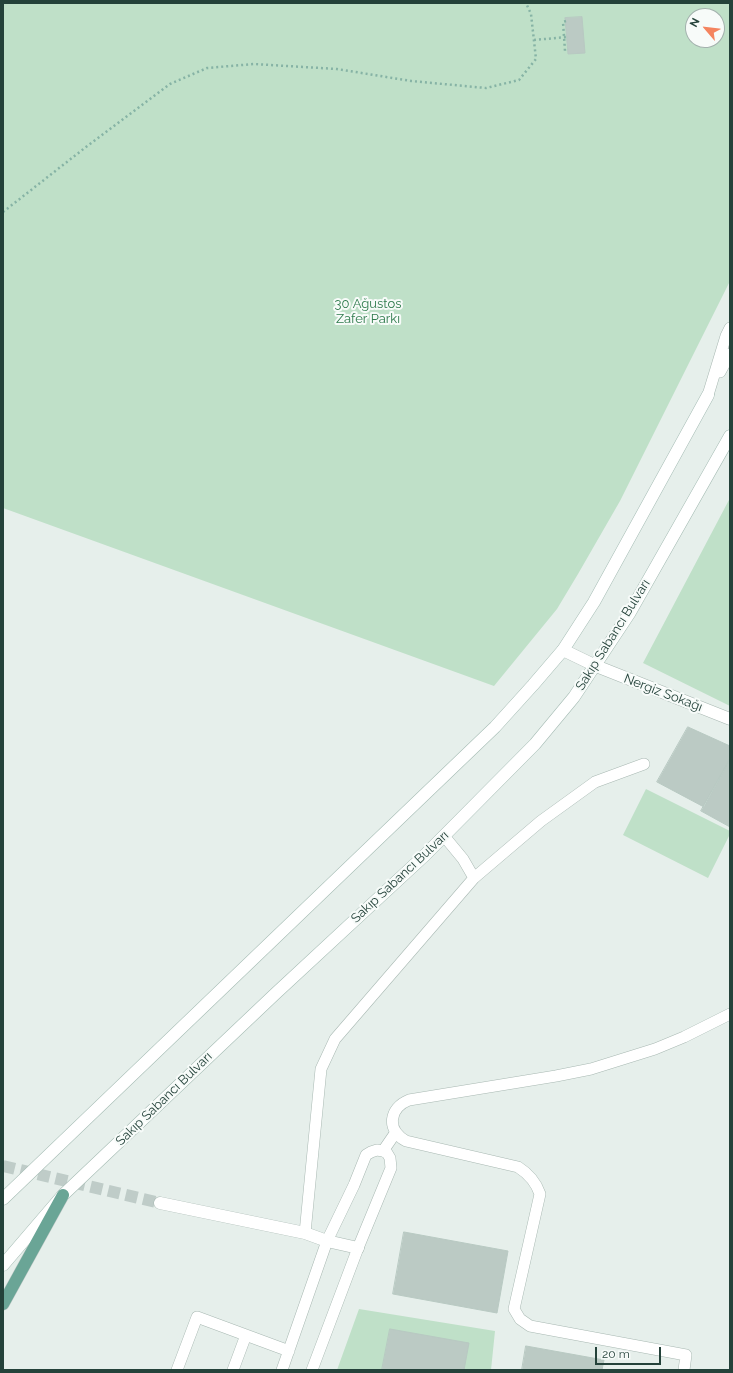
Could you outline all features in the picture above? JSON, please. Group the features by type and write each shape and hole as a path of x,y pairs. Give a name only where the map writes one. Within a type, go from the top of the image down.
{"main road":[{"path":"3,1304 63,1195"}],"street":[{"path":"3,1199 495,727 533,685 563,650 594,602 708,395"},
{"name":"Sakıp Sabancı Bulvarı","path":"3,1265 63,1195 444,836 535,744 574,697 596,666 629,614 730,436"},
{"name":"Nergiz Sokağı","path":"563,650 596,666 730,719"},
{"path":"160,1203 305,1233 328,1241 358,1248"}],"lane":[{"path":"708,395 726,336 730,328"},
{"path":"708,395 730,354"},
{"path":"305,1233 321,1069 334,1040 474,878 541,821 594,782 644,764"},
{"path":"444,836 463,859 474,878"},
{"path":"684,1370 686,1355 530,1326 520,1320 514,1309 540,1194 532,1178 518,1167 406,1141 400,1138 396,1132 392,1119 397,1107 403,1102 409,1100 556,1076 603,1066 677,1040 730,1014"},
{"path":"383,1151 396,1132"},
{"path":"282,1370 328,1241 366,1155 377,1150 383,1151 390,1158 391,1168 358,1248 312,1370"},
{"path":"177,1370 197,1317 289,1351"},
{"path":"233,1370 246,1335"}],"path":[{"path":"3,212 86,146 170,84 207,68 254,64 336,68 411,81 486,88 519,80 536,59 531,14 526,3"},
{"path":"566,21 563,22 565,51 568,51"},
{"path":"534,40 565,37"}],"green space":[{"name":"30 Ağustos Zafer Parkı","path":"3,3 730,3 730,281 620,501 578,574 557,609 494,686 3,508"},
{"path":"730,498 730,706 643,663"},
{"path":"646,789 730,831 730,834 708,878 623,835"},
{"path":"359,1309 495,1331 491,1370 337,1370"}],"building":[{"path":"582,17 585,53 568,54 565,18"},
{"path":"688,727 730,746 730,759 704,807 657,782"},
{"path":"730,759 730,827 701,811"},
{"path":"404,1232 508,1251 497,1313 393,1294"},
{"path":"390,1329 469,1343 464,1370 382,1370"},
{"path":"526,1346 604,1360 602,1370 522,1370"}],"tunnel":[{"path":"3,1166 160,1203"}]}
